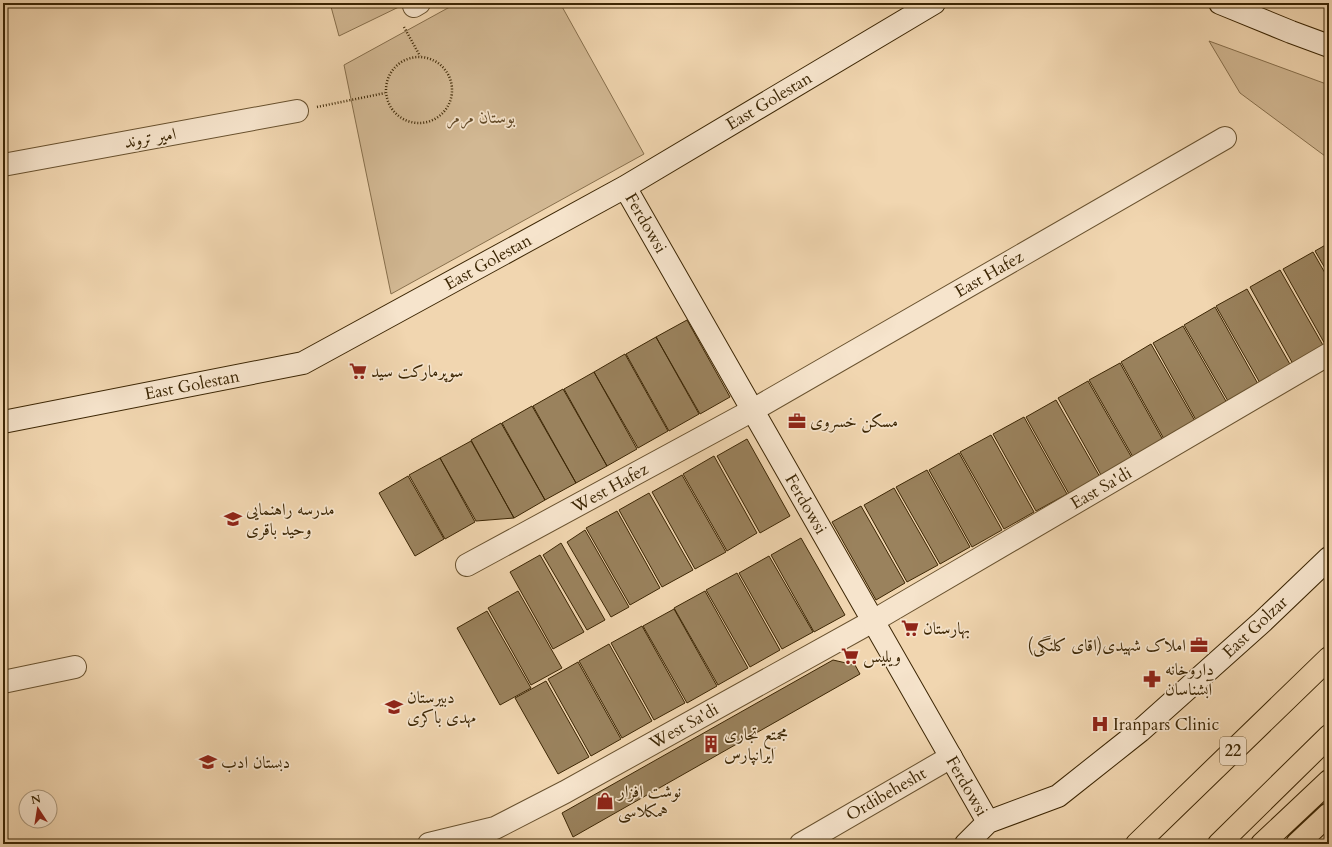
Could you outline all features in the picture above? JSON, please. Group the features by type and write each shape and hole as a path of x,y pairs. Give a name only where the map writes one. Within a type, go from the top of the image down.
{"highway":[{"name":"22","path":"1137,844 1329,658"},
{"path":"1224,841 1329,736"},
{"path":"1262,844 1329,781"},
{"path":"1297,844 1329,814"}],"street":[{"name":"East Golestan","path":"3,422 303,363 625,187 934,3"},
{"path":"1220,3 1329,46"},
{"name":"امیر تروند","path":"3,165 297,111"},
{"name":"East Hafez","path":"753,410 1225,138"},
{"name":"Ferdowsi","path":"625,187 988,822"},
{"name":"East Sa'di","path":"873,621 1329,354"},
{"name":"West Hafez","path":"467,566 753,410"},
{"name":"East Golzar","path":"966,844 988,822 1058,796 1140,731 1262,622 1329,558"},
{"name":"West Sa'di","path":"428,844 495,828 565,792 873,621"},
{"path":"3,682 75,667"},
{"name":"Ordibehesht","path":"801,844 950,757"}],"path":[{"path":"411,10 420,56"},
{"path":"420,56 441,64 448,74 452,84 452,96 448,106 442,114 433,120 423,123 412,123 402,119 394,113 388,104 385,93 386,82 390,72 398,63 409,58 420,56"},
{"path":"297,111 385,93"}],"green space":[{"path":"330,3 405,3 405,4 339,36"},
{"name":"بوستان مرمر","path":"457,3 560,3 644,154 391,294 344,65"},
{"path":"1209,41 1329,85 1329,159 1240,93"}],"building":[{"path":"1329,243 1329,275 1315,251"},
{"path":"1313,252 1329,280 1329,345 1326,346 1283,269"},
{"path":"1280,270 1324,347 1293,364 1250,287"},
{"path":"1247,289 1291,366 1260,383 1216,306"},
{"path":"1215,307 1258,384 1228,401 1184,325"},
{"path":"687,320 730,397 700,414 656,337"},
{"path":"1183,326 1227,403 1196,420 1153,343"},
{"path":"656,337 699,414 669,431 626,354"},
{"path":"1151,344 1195,421 1164,439 1121,362"},
{"path":"625,354 668,431 638,448 594,372"},
{"path":"1120,363 1163,440 1133,457 1089,380"},
{"path":"594,372 637,449 607,466 564,389"},
{"path":"1088,381 1132,458 1101,475 1058,398"},
{"path":"563,389 607,466 576,483 533,406"},
{"path":"1056,400 1100,477 1069,494 1026,417"},
{"path":"532,406 576,483 545,500 502,423"},
{"path":"1024,417 1067,494 1036,511 993,434"},
{"path":"501,423 545,500 514,518 471,440"},
{"path":"991,435 1034,512 1004,529 960,452"},
{"path":"747,439 790,516 760,533 717,456"},
{"path":"471,441 514,518 476,521 440,458"},
{"path":"959,453 1002,530 972,547 929,470"},
{"path":"714,456 757,533 727,551 683,474"},
{"path":"440,458 475,522 445,539 409,475"},
{"path":"927,470 970,547 940,564 896,487"},
{"path":"682,475 726,552 695,569 652,492"},
{"path":"408,476 444,539 415,556 379,493"},
{"path":"894,488 938,565 907,582 864,505"},
{"path":"649,493 693,570 662,587 619,510"},
{"path":"861,506 905,583 876,600 832,522"},
{"path":"617,511 660,588 630,605 586,528"},
{"path":"585,530 629,607 611,617 567,542"},
{"path":"801,538 845,615 814,632 771,555"},
{"path":"561,543 605,620 587,630 543,555"},
{"path":"540,555 584,632 553,649 510,572"},
{"path":"769,556 813,632 782,649 739,573"},
{"path":"737,573 780,650 750,667 706,590"},
{"path":"518,591 562,668 531,685 488,608"},
{"path":"705,591 748,668 718,685 674,608"},
{"path":"674,609 717,686 687,703 643,626"},
{"path":"487,611 531,688 500,705 457,628"},
{"path":"642,626 685,703 654,720 611,643"},
{"path":"609,644 652,721 622,738 579,661"},
{"name":"مجمتع تجاری ایرانپارس","path":"833,660 855,665 860,674 573,837 562,813"},
{"path":"578,662 621,739 591,756 548,679"},
{"path":"546,681 589,757 558,774 515,698"}],"place":[{"name":"سوپرمارکت سید","path":"358,371"},
{"name":"مسکن خسروی","path":"797,421"},
{"name":"مدرسه راهنمایی وحید باقری","path":"233,519"},
{"name":"بهارستان","path":"910,628"},
{"name":"املاک شهیدی(اقای کلنگی)","path":"1199,645"},
{"name":"ویلیس","path":"850,656"},
{"name":"داروخانه آبشناسان","path":"1152,679"},
{"name":"دبیرستان مهدی باکری","path":"394,707"},
{"name":"Iranpars Clinic","path":"1100,724"},
{"name":"مجمتع تجاری ایرانپارس","path":"711,744"},
{"name":"دبستان ادب","path":"208,762"},
{"name":"نوشت افزار همکلاسی","path":"605,801"}]}
